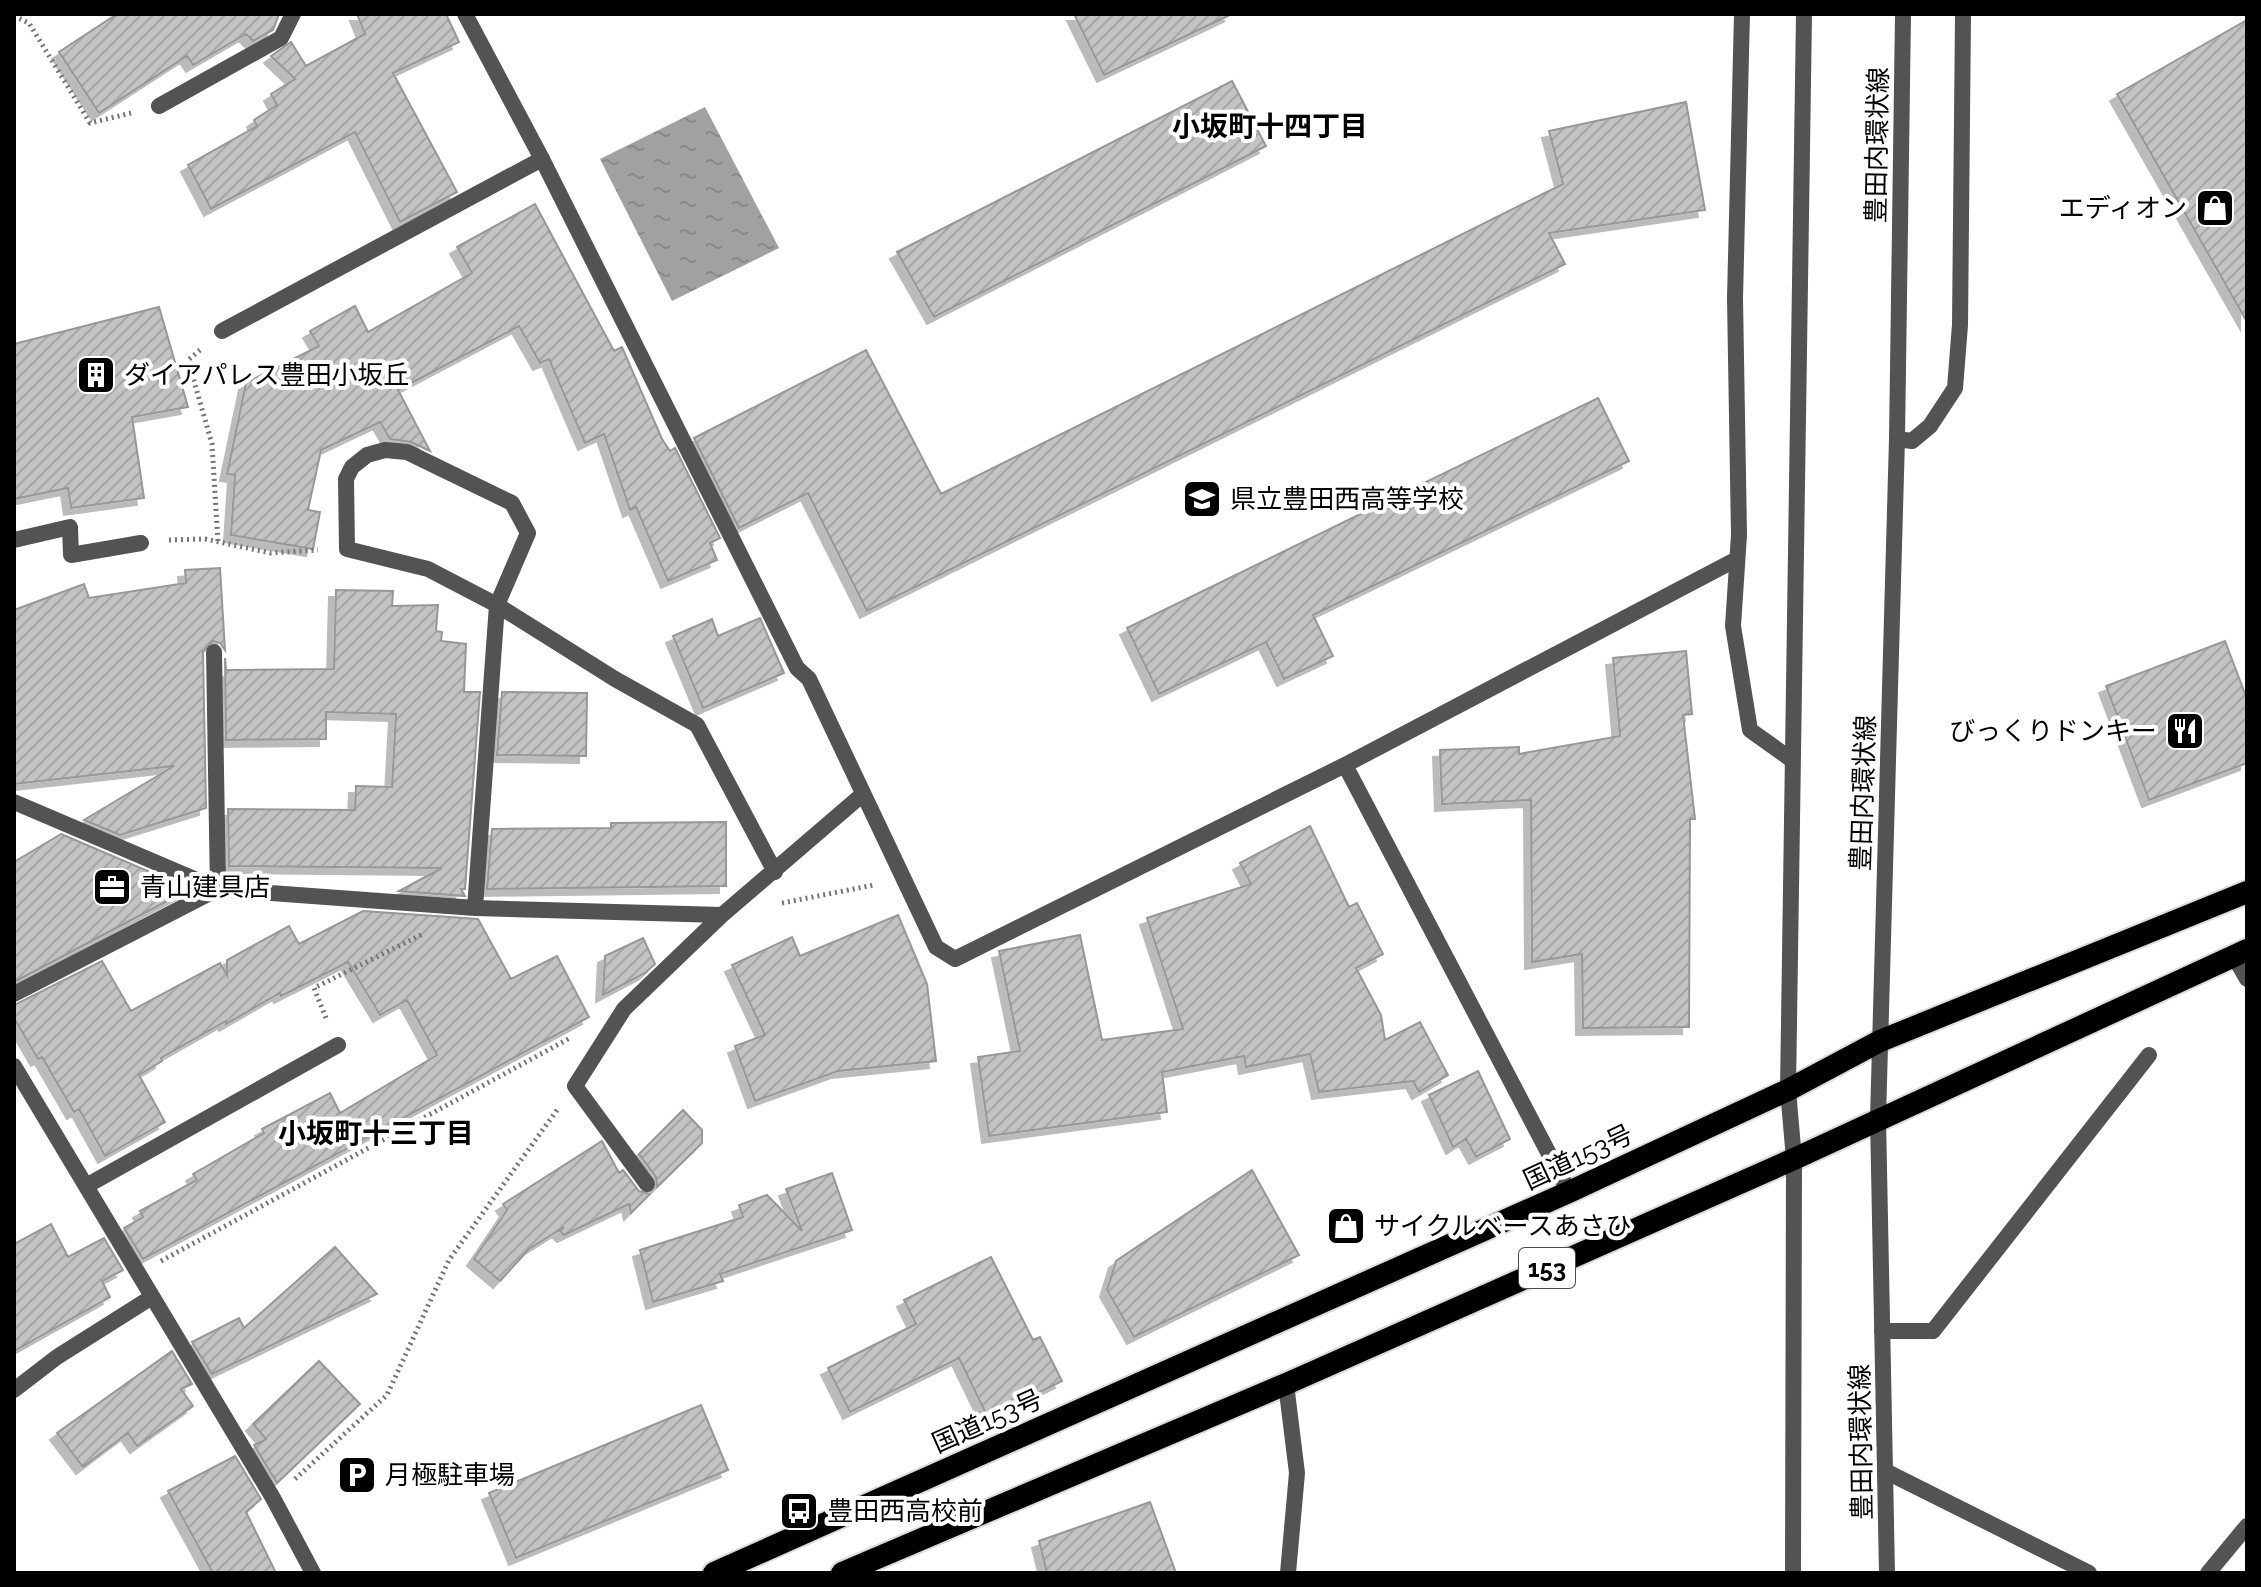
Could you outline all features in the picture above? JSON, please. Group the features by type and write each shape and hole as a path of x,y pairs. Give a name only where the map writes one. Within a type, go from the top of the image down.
{"highway":[{"name":"国道153号","path":"714,1573 1569,1192 1788,1090 1880,1041 2247,892"},
{"name":"153","path":"842,1573 1286,1384 1794,1159 2241,954"}],"street":[{"path":"159,106 281,38 293,14"},
{"path":"465,14 542,159 797,668 809,679 936,947 955,959 1345,765 1737,559"},
{"path":"1742,14 1735,298 1737,559 1733,626 1750,730 1792,760"},
{"path":"1793,1573 1794,1159 1788,1090 1804,14"},
{"name":"豊田内環状線","path":"1887,1573 1878,1118 1897,439 1903,14"},
{"path":"1897,439 1912,441 1930,426 1955,388 1963,14"},
{"path":"222,331 542,159"},
{"path":"475,908 497,605 528,533 512,503 407,452 385,450 367,455 352,467 346,479 347,549 428,569 497,605 615,679 697,725 775,872"},
{"path":"14,540 70,527 71,555 141,543"},
{"path":"214,652 218,889"},
{"path":"1345,765 1569,1192"},
{"path":"647,1184 575,1086 624,1009 722,915 863,794"},
{"path":"14,802 218,889 475,908 722,915"},
{"path":"14,994 218,889"},
{"path":"2241,954 2247,979"},
{"path":"86,1186 338,1045"},
{"path":"1882,1331 1933,1331 2149,1055"},
{"path":"14,1066 273,1498 313,1573"},
{"path":"14,1390 57,1357 152,1297"},
{"path":"1286,1384 1297,1473 1288,1573"},
{"path":"1887,1472 2089,1573"},
{"path":"2208,1573 2247,1526"}],"path":[{"path":"14,16 29,23 90,123 159,106"},
{"path":"218,542 212,444 188,360 222,331"},
{"path":"141,543 205,539 271,553 347,549"},
{"path":"722,915 906,879"},
{"path":"338,1045 314,988 475,908"},
{"path":"138,1273 624,1009"},
{"path":"273,1498 387,1395 449,1260 575,1086"}],"water":[{"path":"705,107 779,248 672,301 600,159"}],"building":[{"path":"117,14 279,14 273,30 253,41 246,34 193,65 187,56 99,113 59,52"},
{"path":"357,14 446,14 459,42 393,73 457,192 400,222 355,132 211,209 188,165 257,126 254,120 277,105 271,94 295,79 271,56 291,42 306,66 365,34"},
{"path":"1074,14 1232,14 1104,75"},
{"name":"エディオン","path":"2247,20 2247,322 2117,94"},
{"path":"1232,81 1266,146 934,317 897,252"},
{"path":"1686,102 1705,210 1549,233 1565,264 867,611 808,493 739,528 694,438 866,350 941,494 1563,184 1549,131"},
{"path":"535,204 614,351 622,347 662,439 670,451 675,448 720,538 710,543 717,560 668,581 636,507 630,510 604,434 585,443 549,359 540,363 519,326 398,390 430,451 411,442 390,439 380,422 321,450 308,510 320,512 313,549 231,535 235,475 227,474 246,383 319,346 310,331 355,306 368,332 472,273 457,247"},
{"path":"159,307 188,407 132,417 144,498 71,508 68,488 14,499 14,344"},
{"path":"1598,398 1629,461 1313,615 1333,656 1284,679 1266,642 1159,694 1127,628"},
{"path":"220,568 225,650 220,643 213,641 203,652 206,808 120,835 84,820 174,766 14,784 14,610 84,584 89,598 186,583 185,570"},
{"path":"336,590 393,591 392,606 438,605 436,631 442,632 441,641 466,644 464,692 480,692 465,889 461,889 465,896 399,891 442,868 229,866 228,809 355,810 356,786 392,787 396,714 326,712 326,739 226,740 225,658 226,670 334,669"},
{"path":"760,618 784,673 703,708 673,636 712,619 718,636"},
{"name":"びっくりドンキー","path":"2225,641 2247,699 2247,763 2149,800 2106,686"},
{"path":"1686,651 1692,714 1683,715 1695,819 1690,819 1689,1027 1583,1028 1582,954 1532,962 1531,800 1442,804 1440,750 1519,747 1519,754 1620,736 1613,658"},
{"path":"502,692 587,693 586,756 497,755"},
{"path":"726,822 726,886 487,889 492,829 611,828 611,823"},
{"path":"1310,826 1349,907 1357,903 1383,954 1356,968 1381,1015 1385,1040 1420,1022 1448,1075 1419,1092 1413,1081 1319,1092 1310,1054 1246,1067 1244,1056 1162,1072 1167,1112 989,1136 978,1057 1020,1051 999,951 1080,935 1102,1040 1183,1029 1147,918 1251,884 1240,863"},
{"path":"61,834 190,889 14,982 14,862"},
{"path":"363,911 478,919 511,979 557,956 589,1017 143,1259 124,1228 143,1217 140,1211 197,1180 193,1174 264,1133 262,1129 330,1093 340,1113 437,1055 407,1000 380,1015 348,962 281,996 280,993 226,1024 226,1021 161,1058 162,1061 139,1075 165,1122 105,1156 79,1109 74,1112 42,1057 38,1059 14,1018 14,1005 102,961 131,1011 220,963 227,975 227,960 289,926 299,944"},
{"path":"898,915 927,984 936,1061 838,1071 755,1101 735,1046 765,1035 732,965 792,937 800,956"},
{"path":"643,938 655,964 645,973 603,995 605,956"},
{"path":"1478,1071 1510,1139 1476,1157 1466,1139 1453,1147 1429,1095"},
{"path":"683,1110 702,1130 702,1143 657,1187 656,1177 639,1154"},
{"path":"602,1141 619,1173 623,1170 639,1191 650,1194 631,1213 629,1204 564,1235 560,1231 564,1227 529,1249 500,1281 474,1259 507,1210 503,1204"},
{"path":"1252,1170 1299,1255 1134,1337 1107,1290 1116,1261"},
{"path":"832,1173 852,1230 720,1274 723,1281 653,1302 640,1250 743,1217 739,1205 767,1195 802,1231 786,1189"},
{"path":"51,1224 68,1257 104,1238 123,1270 102,1281 110,1297 14,1351 14,1244"},
{"path":"335,1247 377,1294 212,1374 192,1342 239,1318 244,1328"},
{"path":"991,1257 1033,1340 1040,1337 1062,1381 988,1418 959,1358 850,1412 828,1368 916,1324 904,1300"},
{"path":"172,1351 192,1384 181,1389 193,1406 137,1446 128,1433 83,1467 57,1433"},
{"path":"319,1361 360,1404 277,1483 254,1445 266,1439 253,1424"},
{"path":"701,1405 728,1470 516,1558 489,1493"},
{"path":"235,1456 261,1499 246,1512 276,1573 213,1573 168,1491"},
{"path":"1150,1502 1176,1573 1047,1573 1039,1541"}],"place":[{"name":"エディオン","path":"2215,208"},
{"name":"ダイアパレス豊田小坂丘","path":"96,375"},
{"name":"県立豊田西高等学校","path":"1202,499"},
{"name":"びっくりドンキー","path":"2185,731"},
{"name":"青山建具店","path":"112,887"},
{"name":"サイクルベースあさひ","path":"1346,1226"},
{"name":"月極駐車場","path":"357,1475"},
{"name":"豊田西高校前","path":"799,1511"}],"district":[{"name":"小坂町十四丁目","path":"1270,126"},
{"name":"小坂町十三丁目","path":"376,1133"}]}
